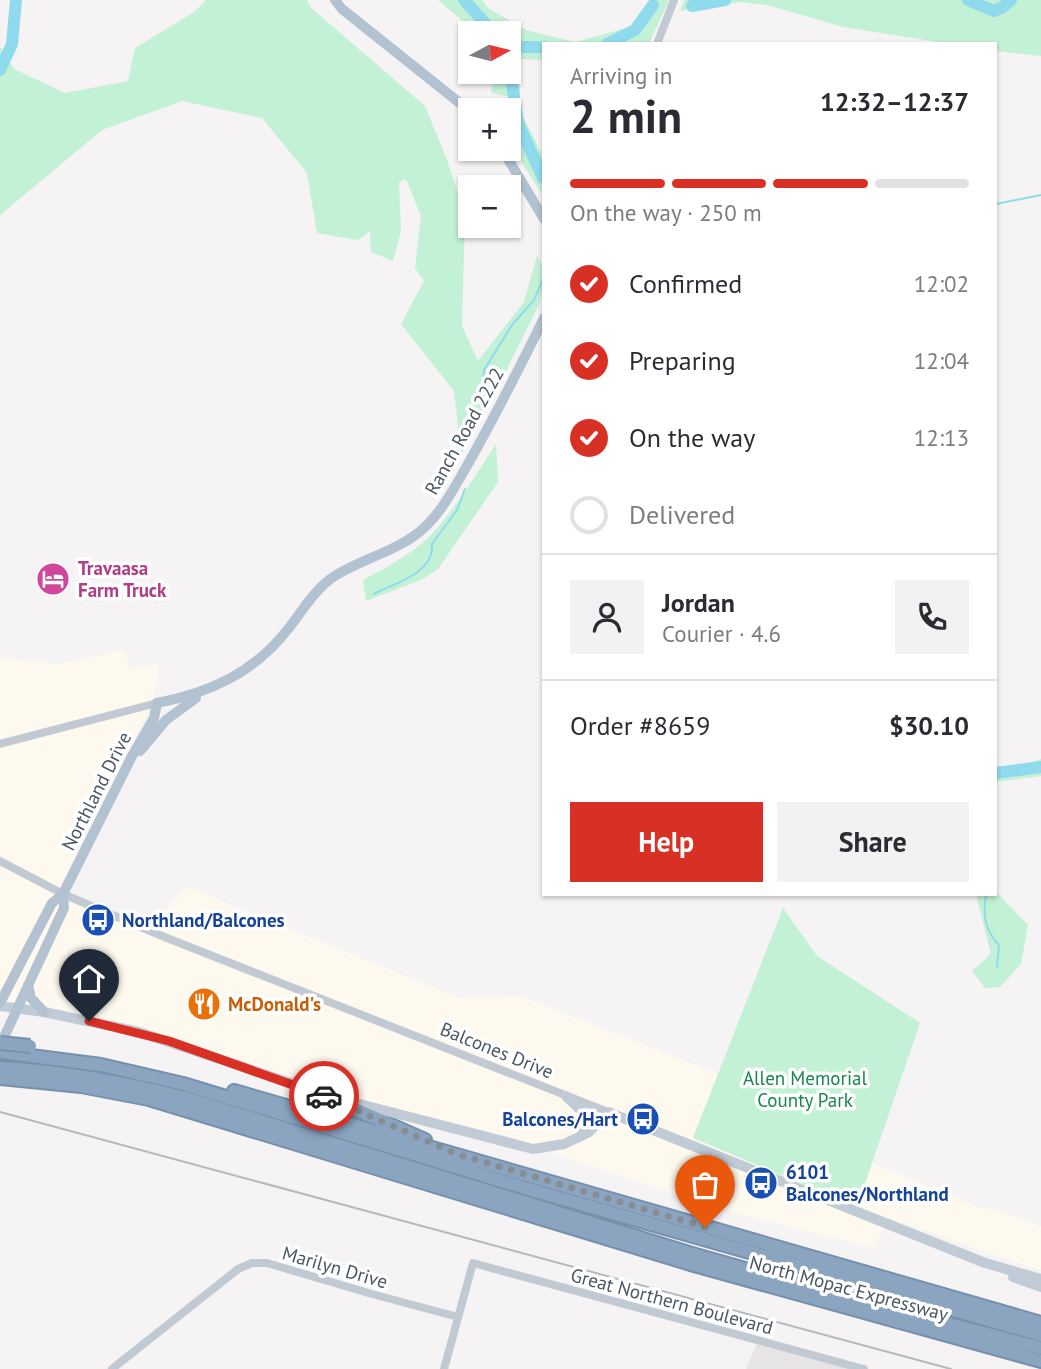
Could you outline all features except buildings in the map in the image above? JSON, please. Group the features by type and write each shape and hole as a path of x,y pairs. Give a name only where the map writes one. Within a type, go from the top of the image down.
{"highway":[{"name":"North Mopac Expressway","path":"0,1045 85,1054 181,1075 1041,1323"},
{"path":"0,1052 29,1050 183,1084 475,1172 1041,1335"},
{"path":"0,1068 69,1074 222,1109 750,1271 1041,1350"},
{"name":"North Mopac Expressway","path":"0,1078 150,1094 774,1289 1041,1361"},
{"path":"314,1091 457,1154"},
{"path":"475,1172 580,1199 600,1197"},
{"path":"455,1181 556,1223"},
{"path":"956,1337 1041,1350"}],"main road":[{"path":"335,0 342,9 458,102"},
{"path":"509,161 542,216"},
{"name":"Ranch Road 2222","path":"157,703 204,692 230,680 271,650 329,580 407,540 434,518 452,492 492,421 542,322"},
{"path":"125,768 166,720 204,692"},
{"name":"Northland Drive","path":"0,1005 52,903 63,894 125,768 154,718 157,703"},
{"name":"Northland Drive","path":"0,1045 64,908 63,894"},
{"path":"0,989 13,978"},
{"path":"28,985 31,998 44,1012"},
{"path":"0,1005 159,1038 314,1091 398,1116 521,1147 548,1147 577,1138 589,1132 608,1112"},
{"path":"566,1096 587,1117 585,1127 577,1138"},
{"name":"Balcones Drive","path":"608,1112 1041,1287"},
{"name":"Balcones Drive","path":"985,1263 1041,1279"}],"street":[{"path":"658,42 674,0"},
{"path":"0,744 157,703"},
{"name":"Balcones Drive","path":"0,861 63,894 162,936 608,1112"},
{"name":"Marilyn Drive","path":"112,1369 205,1293 251,1263 267,1263 458,1317"},
{"name":"Great Northern Boulevard","path":"458,1317 473,1263 864,1369"},
{"path":"444,1369 458,1317"}],"shaded area":[{"path":"124,650 130,670 159,663 157,685 145,719 117,768 57,893 140,932 188,887 459,998 521,996 718,1074 693,1137 857,1207 872,1163 978,1207 999,1210 1041,1226 1041,1271 889,1218 874,1248 734,1213 554,1153 348,1097 130,1024 29,1005 0,1003 0,658 58,664"},
{"path":"757,1343 855,1369 746,1369"}],"green space":[{"path":"206,0 307,0 310,7 425,106 458,194 458,238 464,238 462,326 478,361 524,302 537,255 542,265 539,305 486,411 455,464 458,425 454,391 401,324 424,281 415,268 421,216 406,179 399,182 401,231 393,261 371,252 370,231 358,240 317,233 307,173 262,118 182,101 102,130 0,215 0,47 14,69 65,93 128,81 135,48 194,12"},
{"path":"438,0 482,0 488,8 510,21 463,21"},
{"path":"656,0 669,0 650,42 575,42 634,26"},
{"path":"684,0 1041,0 1041,56 997,51 997,42 938,42 843,27 767,5 739,2 680,11"},
{"path":"522,28 575,42 542,42 542,60 522,59"},
{"path":"492,84 520,84 520,98 491,93"},
{"path":"521,113 542,154 542,194 521,161"},
{"path":"496,444 498,482 438,569 423,579 366,601 363,580 405,556 428,538 456,504"},
{"path":"1041,759 1041,776 997,782 997,768 1022,765"},
{"path":"997,893 1028,925 1021,964 1000,987 985,988 972,971 991,954 976,896 997,896"},
{"name":"Allen Memorial County Park","path":"783,908 817,956 920,1023 857,1207 693,1138"}],"waterway":[{"path":"0,70 12,44 16,0"},
{"path":"464,0 483,21"},
{"path":"692,6 725,0"},
{"path":"968,0 994,11 1011,0"},
{"path":"611,42 635,30 653,5"},
{"path":"522,47 542,47"},
{"path":"512,84 518,123 542,176"},
{"path":"997,204 1041,195"},
{"path":"457,462 482,409 484,370 512,325 534,300 542,282"},
{"path":"374,594 421,570 431,554 432,544 457,510 465,489"},
{"path":"997,773 1041,767"},
{"path":"986,896 986,921 990,933 999,945 997,967"}],"railway":[{"path":"0,1112 951,1369"}],"way so far":[{"path":"324,1096 457,1154 705,1227"}],"place":[{"name":"Travaasa Farm Truck","path":"53,579"},
{"name":"Northland/Balcones","path":"98,920"},
{"name":"McDonald's","path":"204,1004"},
{"name":"Balcones/Hart","path":"643,1119"},
{"name":"6101 Balcones/Northland","path":"761,1183"}],"route":[{"path":"89,1021 169,1041 324,1096"}]}
